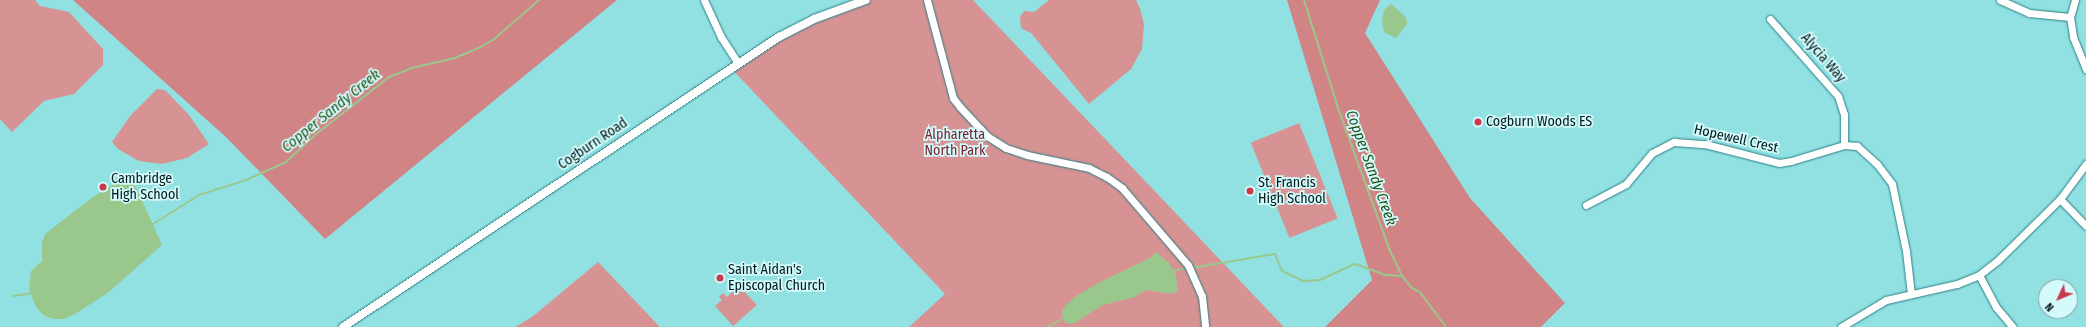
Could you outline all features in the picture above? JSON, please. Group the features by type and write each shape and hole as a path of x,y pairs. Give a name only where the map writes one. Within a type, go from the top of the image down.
{"street":[{"path":"704,0 721,37 738,63"},
{"name":"Cogburn Road","path":"343,327 738,63 791,30 866,0"},
{"path":"927,0 953,98 960,107 987,136 1006,148 1027,155 1089,168 1107,177 1122,188 1191,270 1202,296 1206,313 1205,327"},
{"path":"2000,0 2029,14 2070,17"},
{"path":"2075,0 2070,17 2073,37 2086,69"},
{"name":"Alycia Way","path":"1770,19 1838,96 1844,114 1844,145"},
{"name":"Hopewell Crest","path":"1586,205 1626,184 1652,153 1674,142 1705,144 1779,163 1844,145"},
{"path":"1844,145 1857,146 1868,154 1892,184 1906,251 1911,294"},
{"path":"1841,327 1886,300 1957,284 1978,275 1997,261 2060,199 2086,164"},
{"path":"2060,199 2086,226"},
{"path":"1978,275 1996,307 2013,327"}],"green space":[{"path":"0,0 35,0 40,6 69,12 103,49 103,65 74,94 44,101 12,132 0,119"},
{"name":"Alpharetta North Park","path":"870,0 973,0 1284,327 909,327 945,294 728,65 811,24"},
{"path":"1049,0 1136,0 1140,9 1144,24 1142,49 1131,69 1089,104 1031,33 1021,28 1020,17 1024,11 1034,12"},
{"path":"157,89 165,90 189,115 209,144 187,158 162,164 139,161 118,149 112,142 131,115"},
{"path":"1299,123 1338,218 1289,238 1251,142"},
{"path":"598,262 660,327 515,327 532,317"},
{"path":"739,286 757,305 733,326 715,306 722,300 719,297 723,293 727,297"}],"shaded area":[{"path":"73,0 617,0 325,239 227,138"},
{"path":"1287,0 1380,0 1365,33 1470,198 1565,303 1541,327 1325,327 1372,280"},
{"path":"1391,4 1404,15 1407,20 1407,24 1396,38 1384,32 1382,22 1384,10"},
{"path":"125,180 130,181 136,187 162,245 109,292 75,314 64,319 53,319 43,315 36,307 29,289 31,271 42,261 42,243 45,234 93,197 114,184"},
{"path":"1156,252 1169,263 1176,275 1178,291 1172,294 1146,290 1135,297 1103,305 1073,324 1065,323 1062,314 1063,308 1076,296 1100,282 1150,258"}],"waterway":[{"name":"Copper Sandy Creek","path":"153,224 199,195 246,180 286,162 315,135 389,77 412,68 455,58 479,48 493,40 539,0"},
{"name":"Copper Sandy Creek","path":"1304,0 1338,108 1390,251 1402,276 1412,288 1420,292 1446,327"},
{"path":"1191,268 1275,254 1282,271 1303,281 1320,280 1355,264 1386,275 1402,276"},
{"path":"1172,271 1187,268"},
{"name":"Copper Sandy Creek","path":"13,296 31,293"},
{"path":"1048,327 1065,317"}],"place":[{"name":"Cogburn Woods ES","path":"1478,122"},
{"name":"Cambridge High School","path":"103,187"},
{"name":"St. Francis High School","path":"1250,191"},
{"name":"Saint Aidan's Episcopal Church","path":"720,278"}]}
